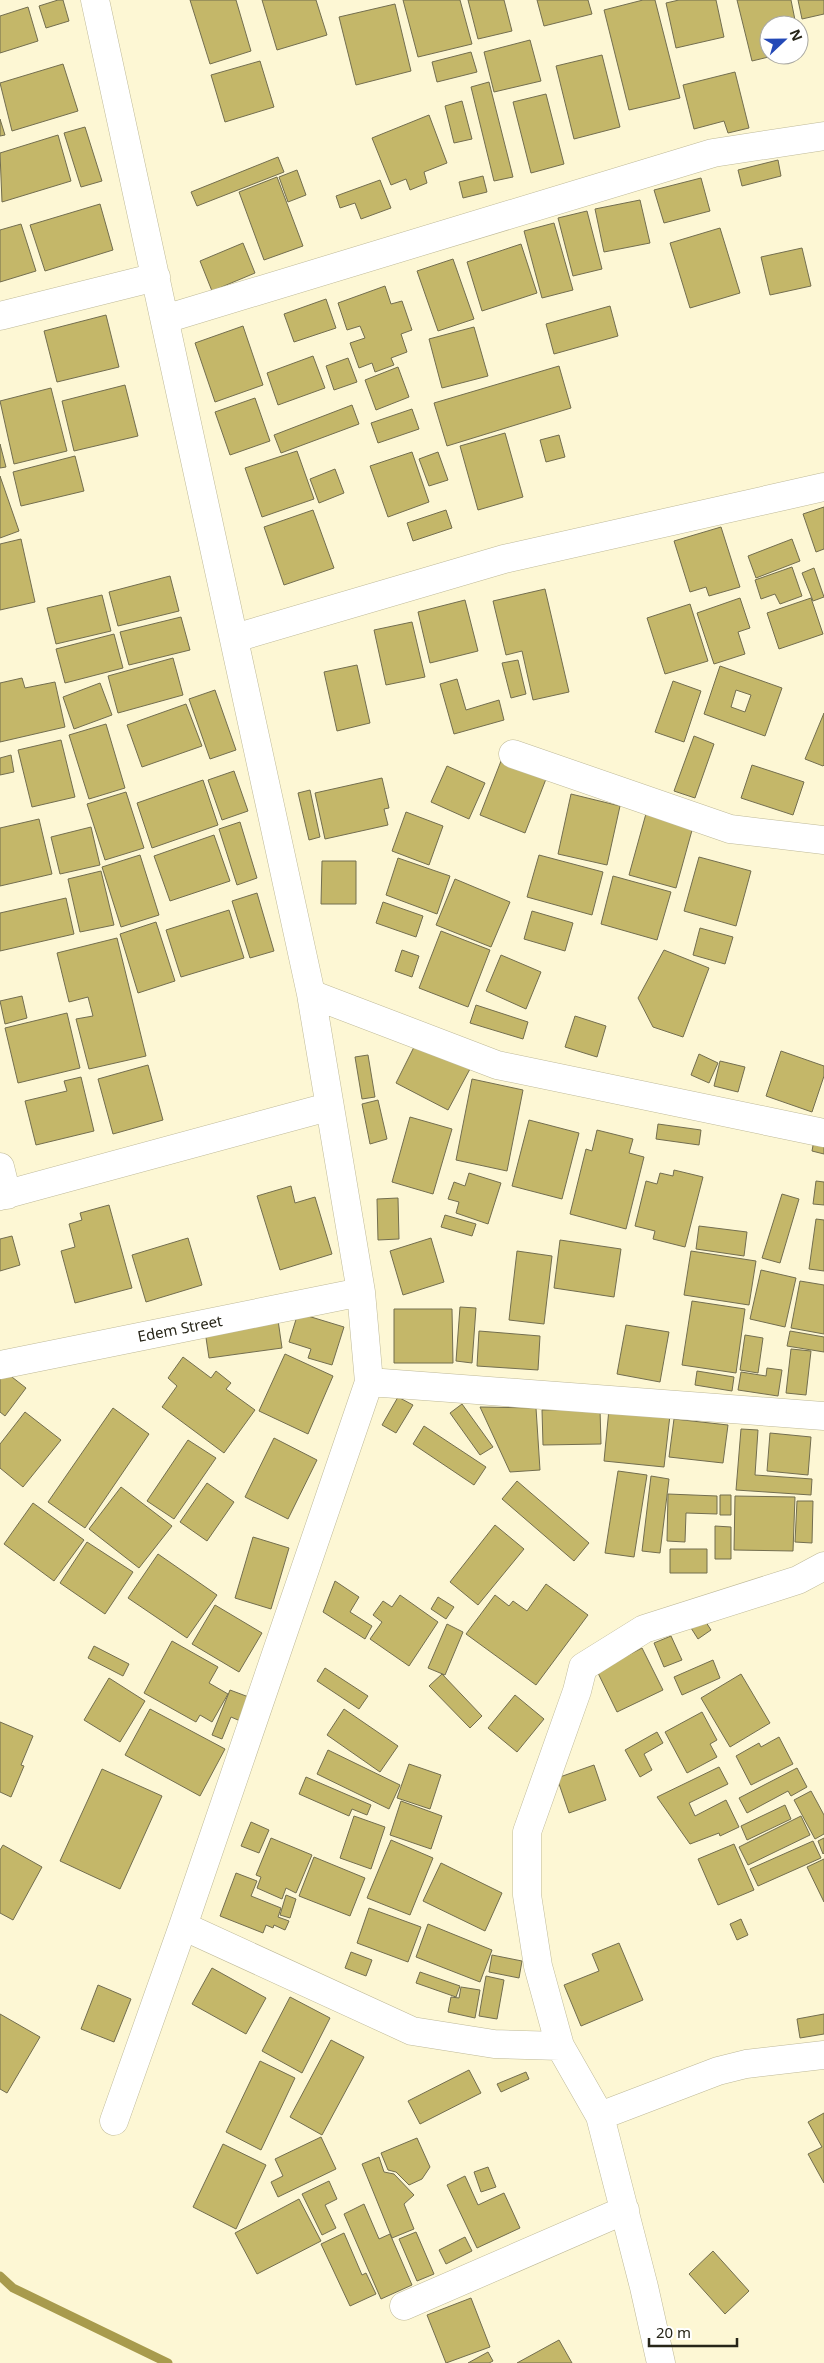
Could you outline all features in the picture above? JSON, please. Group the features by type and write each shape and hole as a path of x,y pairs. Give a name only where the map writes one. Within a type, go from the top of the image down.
{"street":[{"path":"95,0 235,638 310,994 361,1292 369,1382 183,1926 114,2121"},
{"path":"165,319 713,153 824,136"},
{"path":"0,316 156,278"},
{"path":"235,638 504,559 824,486"},
{"path":"513,754 730,829 824,840"},
{"path":"310,994 497,1066 824,1133"},
{"path":"0,1168 3,1195 328,1107"},
{"name":"Edem Street","path":"0,1365 361,1292"},
{"path":"369,1382 824,1416"},
{"path":"661,2363 600,2116 560,2046 538,1966 527,1895 527,1832 577,1691 583,1667 644,1629 798,1580 824,1566"},
{"path":"183,1926 412,2031 494,2044 560,2046"},
{"path":"600,2116 718,2071 746,2064 824,2055"},
{"path":"404,2306 624,2210"}],"building":[{"path":"63,0 69,21 46,28 39,6"},
{"path":"190,0 236,0 251,51 210,64"},
{"path":"262,0 316,0 327,35 277,50"},
{"path":"403,0 460,0 472,44 418,57"},
{"path":"468,0 504,0 512,31 478,39"},
{"path":"537,0 588,0 592,14 544,26"},
{"path":"643,0 655,0 680,98 629,110 604,10"},
{"path":"679,0 716,0 724,37 676,48 666,3"},
{"path":"737,0 791,0 794,15 759,15 759,59 752,61"},
{"path":"798,0 824,0 824,14 809,17 809,15 801,15"},
{"path":"395,4 411,71 356,85 339,17"},
{"path":"28,7 38,41 0,53 0,16"},
{"path":"530,40 541,81 494,92 484,52"},
{"path":"471,52 477,72 437,82 432,62"},
{"path":"602,55 620,127 574,139 556,66"},
{"path":"260,61 274,107 225,122 211,75"},
{"path":"63,64 78,111 12,131 0,83"},
{"path":"735,72 749,128 728,133 724,121 694,129 683,85"},
{"path":"489,82 513,177 494,181 471,87"},
{"path":"546,94 564,164 531,173 513,102"},
{"path":"462,101 472,139 454,143 445,106"},
{"path":"429,115 447,163 424,172 427,183 410,190 406,179 391,185 372,138"},
{"path":"0,119 5,135 0,136"},
{"path":"85,127 102,181 81,187 64,133"},
{"path":"58,135 71,181 2,202 0,153"},
{"path":"278,157 284,172 197,206 191,192"},
{"path":"778,160 781,176 742,186 738,170"},
{"path":"297,170 306,195 288,202 279,177"},
{"path":"483,176 487,192 463,198 459,182"},
{"path":"277,177 303,246 264,260 239,192"},
{"path":"701,178 710,211 664,223 654,190"},
{"path":"380,180 391,208 361,219 355,203 340,208 336,196"},
{"path":"640,200 650,243 604,252 595,209"},
{"path":"100,204 113,250 45,271 30,225"},
{"path":"587,211 602,269 573,276 558,218"},
{"path":"554,223 573,290 542,298 524,231"},
{"path":"21,224 36,271 0,282 0,230"},
{"path":"720,228 740,293 690,308 670,243"},
{"path":"243,243 255,273 212,291 200,261"},
{"path":"521,244 537,293 482,311 467,262"},
{"path":"802,248 811,286 770,295 761,257"},
{"path":"453,259 474,319 438,331 417,271"},
{"path":"385,286 391,304 402,301 412,330 401,334 407,352 391,358 394,365 375,372 372,363 359,368 350,343 365,338 360,326 347,330 338,303"},
{"path":"326,299 336,328 294,342 284,314"},
{"path":"610,306 618,336 554,354 546,324"},
{"path":"106,315 119,367 57,382 44,331"},
{"path":"243,326 263,385 215,402 195,343"},
{"path":"474,327 488,376 442,388 429,339"},
{"path":"313,356 325,388 278,405 267,373"},
{"path":"348,358 357,382 334,390 326,366"},
{"path":"559,366 571,408 447,446 434,403"},
{"path":"398,367 409,397 376,410 365,380"},
{"path":"125,385 138,436 74,451 62,401"},
{"path":"51,388 67,451 14,464 0,401"},
{"path":"255,398 270,441 230,455 215,412"},
{"path":"352,405 359,424 281,453 274,435"},
{"path":"412,409 419,429 378,443 371,423"},
{"path":"505,433 523,497 478,510 460,446"},
{"path":"559,435 565,457 546,462 540,440"},
{"path":"0,444 6,467 0,468"},
{"path":"297,451 314,499 262,517 245,468"},
{"path":"412,452 429,502 388,517 370,466"},
{"path":"438,452 448,480 429,486 419,459"},
{"path":"75,456 84,491 21,506 13,472"},
{"path":"335,469 344,493 319,503 310,479"},
{"path":"0,476 19,531 0,538"},
{"path":"824,507 824,549 816,552 803,514"},
{"path":"313,510 334,568 284,585 264,527"},
{"path":"446,510 452,528 413,541 407,523"},
{"path":"721,527 740,587 709,596 706,587 690,592 674,541"},
{"path":"21,539 35,602 0,610 0,544"},
{"path":"792,539 800,561 756,578 748,556"},
{"path":"792,567 802,596 780,604 775,594 761,599 755,580"},
{"path":"814,568 824,597 813,601 802,573"},
{"path":"170,576 179,611 118,626 109,592"},
{"path":"545,589 569,692 533,700 522,651 506,655 493,601"},
{"path":"102,595 111,631 56,644 47,608"},
{"path":"740,598 750,628 738,632 745,654 714,664 697,613"},
{"path":"811,598 823,634 779,649 767,613"},
{"path":"465,600 478,651 430,663 418,612"},
{"path":"690,604 708,661 665,674 647,618"},
{"path":"181,617 190,650 129,665 120,632"},
{"path":"412,622 425,677 386,685 374,630"},
{"path":"114,634 123,668 65,683 56,649"},
{"path":"173,658 183,695 118,713 108,676"},
{"path":"518,660 526,694 511,698 502,663"},
{"path":"357,665 370,723 337,731 324,672"},
{"path":"720,666 782,688 765,736 704,714","holes":["736,690 751,695 745,712 731,707"]},
{"path":"22,678 25,688 55,682 65,727 0,742 0,683"},
{"path":"457,679 466,710 499,700 504,720 454,734 440,684"},
{"path":"673,681 701,691 684,742 655,732"},
{"path":"100,683 112,715 74,729 63,697"},
{"path":"215,690 236,750 210,759 189,699"},
{"path":"186,704 202,746 142,767 127,725"},
{"path":"824,713 824,765 823,766 805,759"},
{"path":"106,724 125,788 89,799 69,735"},
{"path":"694,736 714,744 695,798 674,791"},
{"path":"61,740 75,797 32,807 18,750"},
{"path":"11,755 14,772 0,775 0,758"},
{"path":"501,761 546,779 525,833 480,815"},
{"path":"752,765 804,782 793,815 741,798"},
{"path":"447,766 485,783 469,819 431,802"},
{"path":"234,771 248,811 222,820 208,780"},
{"path":"382,778 389,808 384,809 388,825 325,839 315,793"},
{"path":"203,780 218,825 152,848 137,803"},
{"path":"310,790 320,837 309,840 298,793"},
{"path":"126,792 144,848 105,860 87,804"},
{"path":"571,794 620,806 607,865 558,854"},
{"path":"647,810 694,823 676,888 629,875"},
{"path":"406,812 443,826 429,865 392,851"},
{"path":"39,819 52,874 0,886 0,828"},
{"path":"240,822 257,878 237,885 219,829"},
{"path":"91,827 100,865 60,874 51,837"},
{"path":"214,835 230,881 170,901 154,856"},
{"path":"140,855 159,915 121,927 102,867"},
{"path":"539,855 603,872 592,915 527,897"},
{"path":"699,857 751,871 736,926 684,911"},
{"path":"398,858 450,876 437,914 386,895"},
{"path":"322,861 356,861 356,904 321,904"},
{"path":"101,871 114,925 80,932 68,879"},
{"path":"613,876 671,892 657,940 601,924"},
{"path":"455,879 510,902 491,947 436,925"},
{"path":"257,893 274,951 250,958 232,901"},
{"path":"66,898 74,934 0,951 0,913"},
{"path":"383,902 423,916 416,937 376,923"},
{"path":"229,910 244,958 181,977 166,930"},
{"path":"532,911 573,923 565,951 524,939"},
{"path":"156,922 175,981 138,993 120,934"},
{"path":"700,928 733,937 725,964 693,955"},
{"path":"441,931 490,950 468,1007 419,988"},
{"path":"117,938 146,1056 89,1069 76,1019 93,1016 88,997 69,1002 57,953"},
{"path":"402,950 419,956 412,977 395,971"},
{"path":"664,950 709,968 683,1037 653,1027 638,998"},
{"path":"501,955 541,972 526,1009 486,991"},
{"path":"22,996 27,1018 5,1024 0,1001"},
{"path":"476,1005 528,1022 523,1039 470,1023"},
{"path":"67,1013 80,1068 18,1083 5,1028"},
{"path":"575,1016 606,1026 597,1057 565,1047"},
{"path":"417,1041 470,1069 448,1110 396,1083"},
{"path":"781,1051 824,1066 824,1076 812,1112 766,1096"},
{"path":"699,1054 718,1063 709,1083 691,1075"},
{"path":"368,1055 375,1097 362,1099 355,1057"},
{"path":"720,1061 745,1067 738,1092 714,1086"},
{"path":"148,1065 163,1120 113,1134 98,1079"},
{"path":"81,1077 94,1131 36,1145 25,1101 67,1091 64,1081"},
{"path":"472,1079 523,1090 507,1171 456,1160"},
{"path":"378,1100 387,1139 370,1144 362,1104"},
{"path":"410,1117 452,1129 433,1194 392,1182"},
{"path":"529,1120 579,1133 562,1199 512,1186"},
{"path":"658,1124 701,1130 699,1145 656,1139"},
{"path":"597,1130 633,1139 629,1153 644,1157 626,1229 570,1214 586,1149 592,1151"},
{"path":"814,1140 824,1142 824,1154 812,1151"},
{"path":"674,1170 703,1177 685,1247 653,1239 655,1231 635,1226 646,1181 657,1184 660,1173 673,1176"},
{"path":"469,1173 501,1183 488,1224 456,1213 459,1202 448,1199 454,1182 465,1186"},
{"path":"816,1181 824,1182 824,1205 813,1204"},
{"path":"291,1186 295,1203 315,1197 332,1254 280,1270 257,1196"},
{"path":"782,1194 799,1199 780,1263 762,1258"},
{"path":"398,1198 399,1239 378,1240 377,1199"},
{"path":"109,1205 132,1288 75,1303 61,1251 75,1247 69,1224 82,1220 80,1213"},
{"path":"445,1215 476,1224 472,1236 441,1227"},
{"path":"816,1219 824,1220 824,1271 809,1269"},
{"path":"699,1226 747,1232 744,1256 696,1249"},
{"path":"12,1236 20,1265 0,1271 0,1239"},
{"path":"188,1238 202,1285 146,1302 132,1255"},
{"path":"431,1238 444,1282 403,1295 390,1251"},
{"path":"560,1240 621,1249 614,1297 554,1288"},
{"path":"517,1251 552,1256 544,1324 509,1320"},
{"path":"691,1251 756,1261 749,1305 684,1295"},
{"path":"761,1270 796,1278 785,1327 750,1319"},
{"path":"800,1281 824,1285 824,1334 791,1328"},
{"path":"692,1301 745,1309 736,1373 682,1365"},
{"path":"460,1307 476,1308 472,1363 456,1361"},
{"path":"394,1309 452,1309 453,1363 394,1363"},
{"path":"298,1313 344,1327 332,1365 308,1358 311,1349 289,1342"},
{"path":"278,1320 282,1348 209,1358 205,1331"},
{"path":"626,1325 669,1332 660,1382 617,1374"},
{"path":"479,1331 540,1336 538,1370 477,1366"},
{"path":"790,1331 824,1337 824,1352 787,1346"},
{"path":"745,1335 763,1338 758,1373 740,1370"},
{"path":"791,1349 811,1351 806,1395 786,1393"},
{"path":"285,1354 333,1376 308,1434 259,1411"},
{"path":"183,1357 211,1378 216,1371 231,1383 226,1389 255,1410 224,1453 162,1407 177,1386 168,1378"},
{"path":"767,1368 782,1370 778,1396 738,1390 741,1372 766,1376"},
{"path":"3,1370 26,1388 5,1416 0,1412 0,1374"},
{"path":"697,1371 734,1377 732,1391 695,1385"},
{"path":"398,1397 413,1405 396,1433 382,1425"},
{"path":"462,1404 493,1447 480,1455 450,1413"},
{"path":"480,1407 536,1408 540,1470 510,1472"},
{"path":"113,1408 149,1434 85,1528 48,1502"},
{"path":"600,1409 601,1444 543,1445 542,1410"},
{"path":"609,1409 670,1415 664,1467 604,1461"},
{"path":"25,1412 61,1440 23,1487 0,1468 0,1444"},
{"path":"674,1419 728,1425 723,1463 669,1457"},
{"path":"424,1426 486,1467 474,1485 413,1444"},
{"path":"741,1429 758,1430 755,1475 812,1479 811,1495 736,1490"},
{"path":"770,1433 811,1437 808,1475 767,1471"},
{"path":"274,1438 317,1460 288,1519 245,1497"},
{"path":"188,1440 216,1458 174,1519 147,1501"},
{"path":"618,1471 647,1475 634,1557 605,1553"},
{"path":"651,1476 669,1479 660,1553 642,1551"},
{"path":"517,1481 589,1543 574,1561 502,1499"},
{"path":"207,1483 234,1502 207,1541 180,1522"},
{"path":"121,1487 172,1526 139,1568 89,1529"},
{"path":"668,1494 717,1496 717,1514 686,1513 685,1542 667,1541"},
{"path":"720,1495 731,1495 731,1515 720,1515"},
{"path":"735,1496 795,1497 793,1551 734,1550"},
{"path":"797,1501 813,1501 812,1543 795,1542"},
{"path":"33,1503 84,1540 54,1581 4,1544"},
{"path":"495,1525 524,1549 478,1605 450,1582"},
{"path":"715,1526 731,1527 731,1559 715,1559"},
{"path":"253,1537 289,1548 271,1609 235,1598"},
{"path":"87,1542 133,1572 105,1614 60,1583"},
{"path":"670,1549 707,1549 707,1573 670,1573"},
{"path":"158,1554 217,1595 187,1638 128,1598"},
{"path":"335,1581 359,1597 350,1612 372,1626 365,1639 323,1612"},
{"path":"546,1584 588,1615 536,1685 466,1634 495,1595 509,1606 513,1601 527,1611"},
{"path":"400,1595 438,1622 409,1666 370,1639 382,1622 373,1615 383,1601 392,1607"},
{"path":"438,1597 454,1607 446,1619 431,1609"},
{"path":"215,1605 262,1633 239,1672 192,1644"},
{"path":"704,1619 711,1630 698,1639 691,1628"},
{"path":"447,1624 463,1632 445,1675 428,1668"},
{"path":"671,1636 682,1660 664,1667 654,1643"},
{"path":"172,1641 218,1667 209,1683 228,1694 212,1722 200,1715 196,1722 144,1693"},
{"path":"94,1646 129,1664 123,1676 88,1658"},
{"path":"642,1648 663,1690 617,1712 597,1671"},
{"path":"713,1660 720,1678 682,1695 674,1677"},
{"path":"325,1668 368,1696 359,1709 317,1681"},
{"path":"442,1674 482,1716 470,1728 429,1686"},
{"path":"741,1674 770,1723 730,1747 701,1698"},
{"path":"109,1678 145,1701 120,1742 84,1720"},
{"path":"230,1690 254,1699 245,1723 231,1717 222,1739 212,1735"},
{"path":"515,1695 544,1719 517,1752 488,1728"},
{"path":"150,1709 225,1749 200,1796 125,1755"},
{"path":"344,1709 398,1746 380,1772 327,1735"},
{"path":"702,1712 717,1740 710,1744 717,1757 687,1773 665,1732"},
{"path":"0,1722 33,1736 21,1765 24,1766 11,1797 0,1792"},
{"path":"657,1732 663,1743 644,1754 652,1770 640,1777 625,1750"},
{"path":"779,1737 793,1764 751,1785 736,1756 759,1743 761,1747"},
{"path":"328,1750 400,1785 389,1809 317,1774"},
{"path":"409,1764 441,1775 430,1809 397,1798"},
{"path":"594,1765 606,1800 569,1813 557,1778"},
{"path":"719,1767 728,1784 689,1803 695,1816 726,1800 739,1827 720,1836 719,1833 690,1844 657,1797"},
{"path":"797,1768 807,1787 791,1796 788,1791 747,1813 739,1798"},
{"path":"102,1769 162,1796 120,1889 60,1861"},
{"path":"306,1777 371,1805 367,1815 352,1809 349,1816 299,1794"},
{"path":"811,1791 824,1815 824,1834 815,1839 794,1800"},
{"path":"401,1801 442,1816 431,1849 390,1835"},
{"path":"785,1805 791,1819 747,1840 741,1826"},
{"path":"354,1816 385,1827 371,1869 340,1858"},
{"path":"801,1816 810,1835 748,1865 739,1847"},
{"path":"251,1822 269,1830 259,1853 241,1846"},
{"path":"271,1838 312,1855 296,1893 286,1888 282,1899 257,1888 261,1877 256,1875"},
{"path":"824,1838 824,1853 823,1854 818,1841"},
{"path":"391,1840 433,1858 410,1915 367,1898"},
{"path":"813,1841 821,1858 758,1886 750,1869"},
{"path":"734,1844 754,1890 718,1905 698,1859"},
{"path":"3,1845 42,1867 13,1920 0,1913 0,1850"},
{"path":"314,1857 365,1878 350,1916 299,1896"},
{"path":"824,1859 824,1902 807,1867"},
{"path":"441,1863 502,1893 485,1931 423,1901"},
{"path":"236,1873 257,1881 251,1896 281,1908 278,1917 289,1921 285,1930 274,1925 273,1928 266,1925 263,1933 220,1916"},
{"path":"286,1895 296,1899 290,1918 280,1915"},
{"path":"369,1908 421,1927 408,1962 357,1943"},
{"path":"741,1919 748,1935 737,1940 730,1924"},
{"path":"428,1924 492,1950 480,1982 416,1957"},
{"path":"619,1943 643,2000 581,2026 564,1985 599,1971 592,1954"},
{"path":"351,1952 372,1960 366,1976 345,1968"},
{"path":"492,1955 522,1961 519,1978 489,1972"},
{"path":"212,1968 266,1998 246,2034 192,2004"},
{"path":"420,1972 460,1986 456,1997 416,1983"},
{"path":"486,1976 504,1980 497,2019 479,2016"},
{"path":"98,1985 131,1999 114,2042 81,2029"},
{"path":"461,1987 480,1990 475,2018 448,2012 451,1997 459,1998"},
{"path":"290,1997 330,2018 302,2073 262,2051"},
{"path":"0,2014 40,2037 7,2093 0,2089"},
{"path":"824,2014 824,2034 800,2038 797,2019"},
{"path":"331,2040 364,2057 322,2135 290,2117"},
{"path":"260,2061 295,2078 261,2150 226,2132"},
{"path":"469,2070 481,2093 420,2124 408,2101"},
{"path":"526,2072 529,2079 501,2092 497,2084"},
{"path":"824,2113 824,2183 808,2154 822,2147 808,2122"},
{"path":"321,2137 336,2169 278,2197 271,2182 283,2176 275,2159"},
{"path":"417,2138 430,2167 422,2179 409,2185 396,2172 388,2170 381,2153"},
{"path":"223,2144 266,2165 236,2229 193,2207"},
{"path":"379,2157 384,2172 394,2174 414,2195 404,2204 414,2229 392,2238 362,2164"},
{"path":"488,2167 496,2187 481,2192 474,2172"},
{"path":"465,2176 478,2205 504,2193 520,2228 477,2248 447,2185"},
{"path":"329,2181 337,2199 325,2205 336,2228 322,2235 302,2194"},
{"path":"299,2199 321,2241 257,2274 235,2233"},
{"path":"364,2204 379,2239 390,2234 412,2285 381,2299 344,2214"},
{"path":"416,2232 434,2274 417,2281 399,2239"},
{"path":"344,2233 362,2275 366,2273 376,2294 350,2306 321,2244"},
{"path":"465,2237 472,2251 446,2264 439,2250"},
{"path":"713,2251 749,2291 725,2314 689,2274"},
{"path":"471,2298 490,2347 446,2363 427,2315"},
{"path":"559,2340 572,2363 517,2363"},
{"path":"488,2352 493,2361 489,2363 468,2363"}],"waterway":[{"path":"0,2276 13,2288 168,2363"}]}
